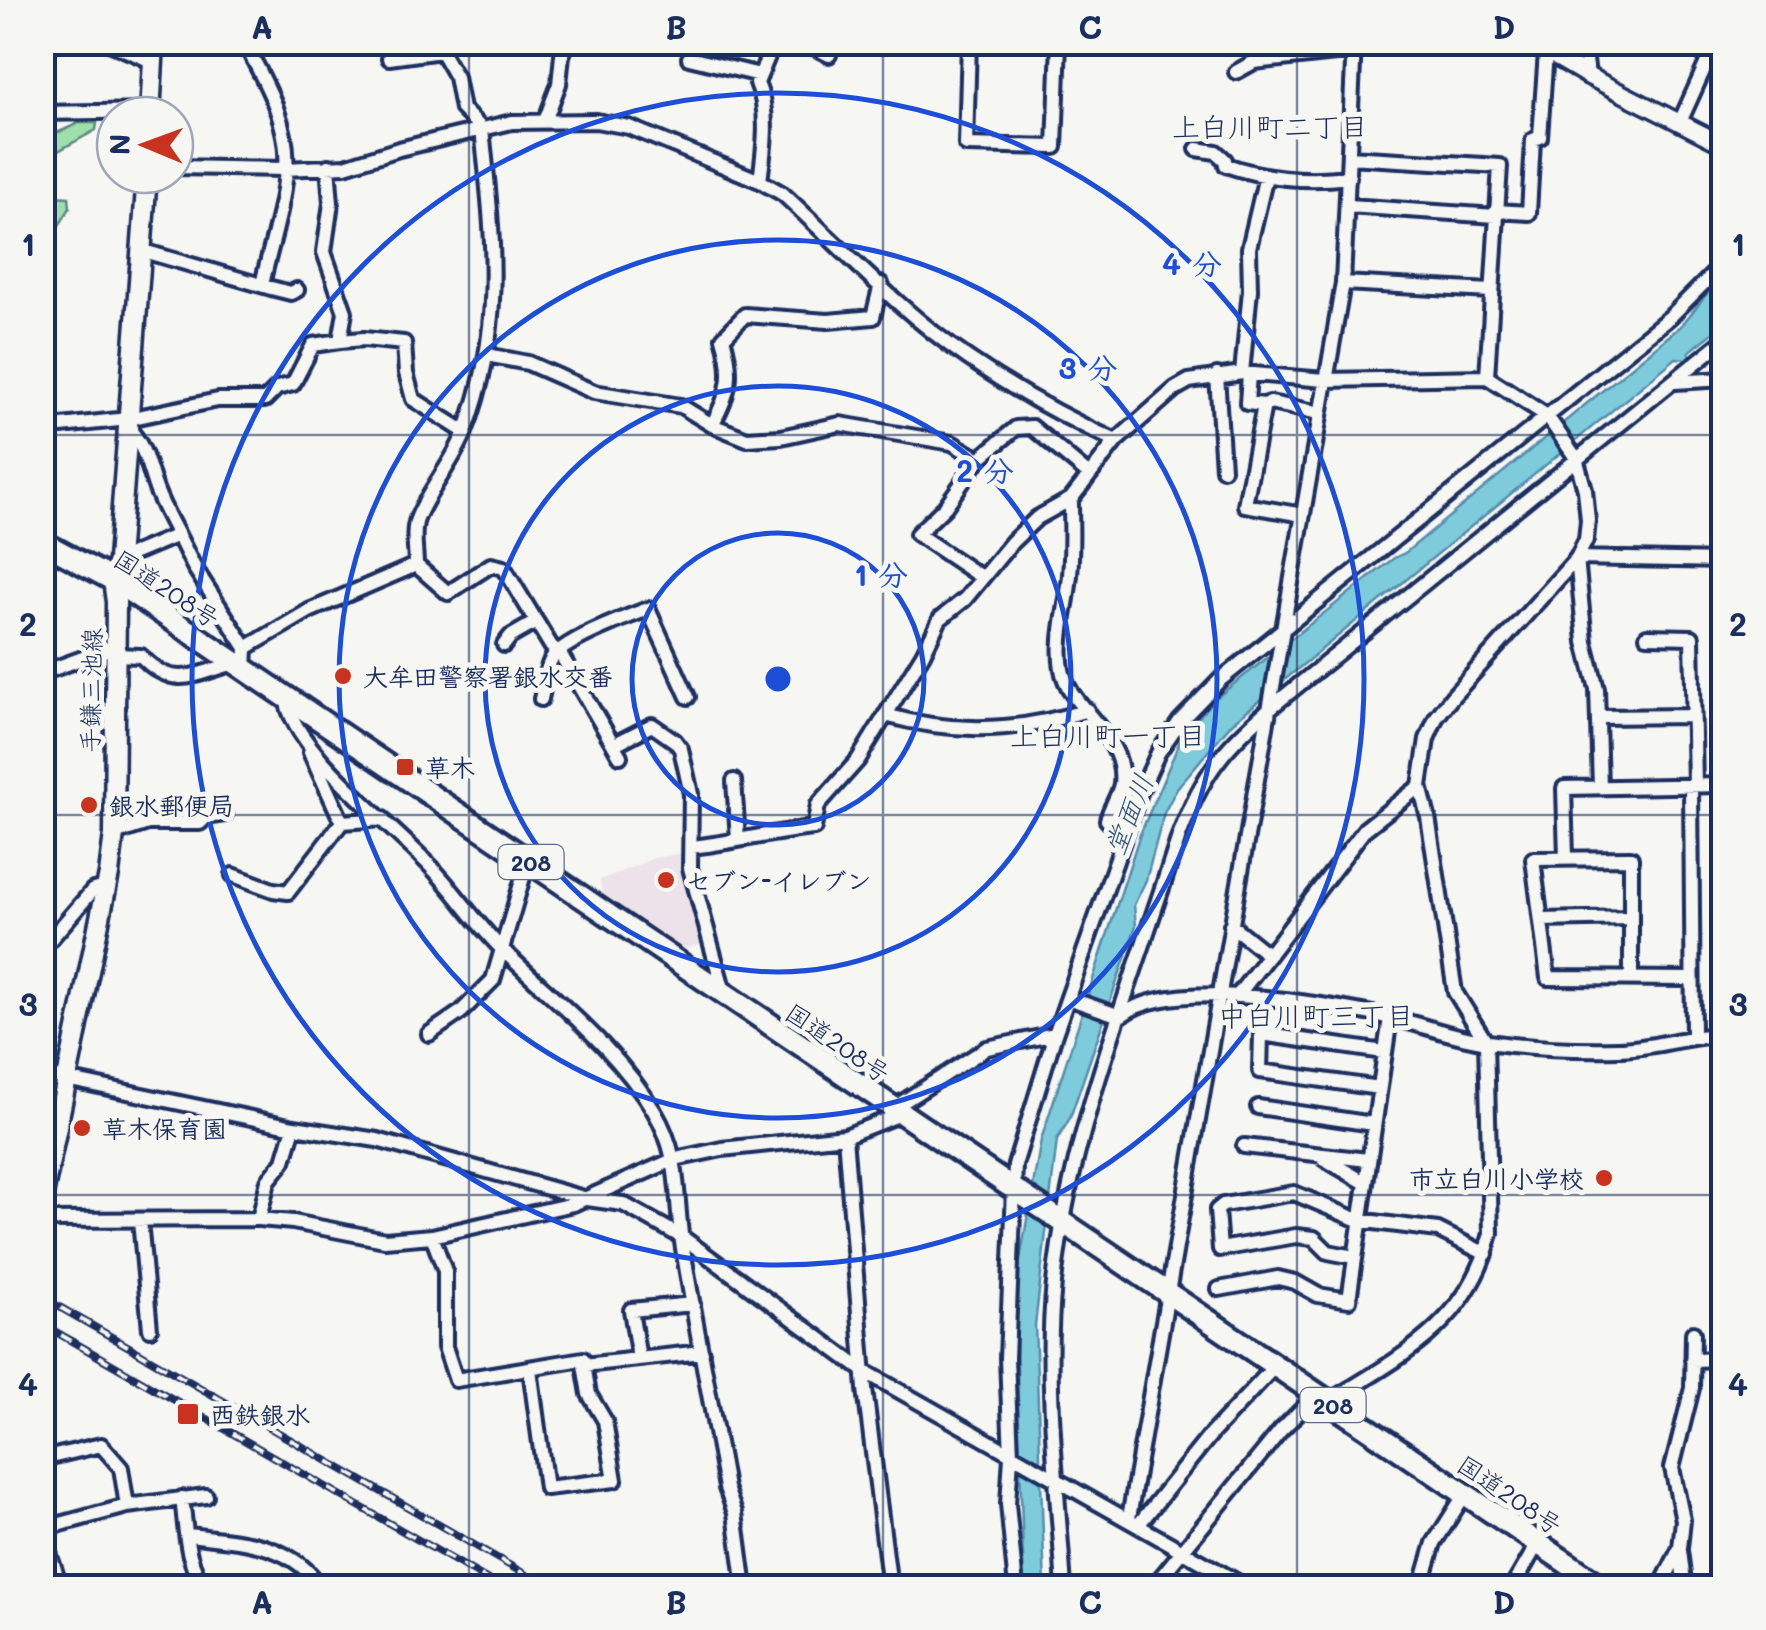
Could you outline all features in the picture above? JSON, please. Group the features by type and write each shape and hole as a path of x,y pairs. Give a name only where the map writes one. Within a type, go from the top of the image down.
{"highway":[{"name":"国道208号","path":"42,542 116,570 286,696 1604,1588"}],"main road":[{"path":"151,95 154,52"},
{"name":"手鎌三池線","path":"42,1200 114,834 116,570 146,195"},
{"path":"42,1540 58,1588"}],"street":[{"path":"107,42 122,52 154,52"},
{"path":"244,42 280,117 286,169 262,285"},
{"path":"546,120 568,42"},
{"path":"760,181 763,96 756,83 774,42"},
{"path":"804,42 829,55"},
{"path":"969,42 966,145 1056,148 1060,42"},
{"path":"1530,42 1724,145"},
{"path":"1584,42 1588,76"},
{"path":"1680,122 1716,42"},
{"path":"389,58 442,47 456,78 462,109 482,128 492,230 494,310 487,355 466,432 415,522 416,565 448,593 497,564 504,568 617,750 652,725 675,741 691,794 690,847 696,892 724,995"},
{"path":"1134,1521 1218,994 1343,283 1354,47 1254,62 1236,72"},
{"path":"1348,206 1529,213 1533,140 1540,137 1546,52"},
{"path":"689,58 760,75"},
{"path":"42,113 95,113"},
{"path":"195,167 345,166 512,122 596,120 629,127 783,194 927,328 1068,420 1116,441"},
{"path":"1197,150 1216,152 1226,160 1226,165 1266,176 1325,180 1348,177"},
{"path":"1349,157 1500,166 1486,377"},
{"path":"328,166 331,204 324,252 345,312 340,341"},
{"path":"1266,176 1249,248 1247,403 1270,403 1320,414"},
{"path":"140,250 262,285 297,290"},
{"path":"1016,1588 1008,1504 1008,1358 1015,1165 1123,836 1158,753 1180,721 1210,690 1550,419 1670,316 1724,262"},
{"path":"1343,283 1491,291"},
{"path":"712,425 730,382 724,338 745,315 828,321 873,317 881,284"},
{"path":"42,428 128,423 218,400 264,400 277,388 294,384 313,345 364,339 404,343 413,399 466,432"},
{"path":"1064,1588 1052,1362 1054,1284 1064,1222 1081,1140 1194,798 1229,744 1269,705 1724,340"},
{"path":"487,355 528,363 594,392 681,406 712,425 747,439 840,424 952,443 979,459"},
{"path":"690,847 814,828 818,804 858,760 940,620 965,599 1036,518 1070,499 1116,441 1175,389 1200,378 1245,373 1325,380 1486,377 1550,419 1576,458 1586,490 1586,540 1577,558 1436,718 1427,739 1420,786 1455,992 1486,1042 1491,1233 1486,1254 1462,1301 1440,1326 1408,1352 1322,1398 1281,1430 1152,1588"},
{"path":"1217,375 1223,469"},
{"path":"1675,382 1724,378"},
{"path":"1264,405 1246,504 1303,515"},
{"path":"128,423 147,457 178,535 242,660"},
{"path":"982,577 917,534 945,507 979,459 1023,425 1032,426 1088,474"},
{"path":"1070,499 1072,551 1062,623 1062,668 1066,682 1103,727 1119,764 1121,785 1107,820 1123,836"},
{"path":"116,570 178,535"},
{"path":"1577,558 1724,561"},
{"path":"1577,558 1585,642 1597,688 1600,787"},
{"path":"42,672 115,650 141,656 157,673 182,678 242,660 308,611 416,565"},
{"path":"540,699 551,660 558,652 600,628 648,608 688,697"},
{"path":"504,646 510,637 536,622"},
{"path":"1647,636 1692,636 1692,1035"},
{"path":"286,696 287,712 306,743 342,822"},
{"path":"885,715 908,722 993,730 1087,710"},
{"path":"1598,717 1693,716"},
{"path":"306,743 432,868 502,950 570,1011 654,1111 676,1159 682,1238 745,1588"},
{"path":"734,782 738,839"},
{"path":"1566,858 1564,788 1724,785"},
{"path":"1238,995 1365,829 1420,786"},
{"path":"114,834 148,823 200,823 206,817 225,814"},
{"path":"233,875 288,892 342,822 383,819"},
{"path":"1632,978 1631,858 1533,859 1548,978 1692,979"},
{"path":"429,1034 479,997 493,980 528,860"},
{"path":"42,948 93,890 106,887"},
{"path":"1541,920 1631,918"},
{"path":"1231,925 1266,954"},
{"path":"1120,1016 1133,1007 1188,995 1218,994 1390,1018 1486,1042 1621,1050 1692,1035 1724,1034"},
{"path":"1068,998 1120,1016"},
{"path":"1218,1289 1278,1278 1318,1295 1349,1300 1390,1018"},
{"path":"42,1220 259,1219 385,1240 432,1236 587,1199 676,1159 722,1149 845,1136 897,1111 988,1048 1056,1034"},
{"path":"1379,1088 1260,1070 1261,1034 1384,1052"},
{"path":"42,1074 417,1149 587,1199 623,1204 682,1238 864,1371 1248,1588"},
{"path":"1258,1108 1373,1124"},
{"path":"259,1219 268,1181 284,1162 294,1127"},
{"path":"845,1136 864,1371 890,1588"},
{"path":"1244,1146 1368,1160"},
{"path":"1316,1154 1364,1182"},
{"path":"1354,1257 1328,1252 1314,1238 1296,1236 1220,1248 1217,1210 1222,1205 1294,1193 1358,1220 1438,1230 1486,1254"},
{"path":"140,1220 150,1329"},
{"path":"432,1236 445,1271 445,1347 456,1380 583,1359 588,1394 605,1421 614,1480 546,1488 530,1369"},
{"path":"639,1359 631,1310 693,1304"},
{"path":"1685,1588 1680,1548 1684,1520 1672,1468 1692,1388 1693,1333"},
{"path":"584,1365 702,1352"},
{"path":"1692,1360 1724,1359"},
{"path":"1134,1521 1275,1366"},
{"path":"42,1459 101,1445 121,1468 128,1506"},
{"path":"1421,1588 1434,1543 1466,1494"},
{"path":"42,1530 128,1506 206,1496"},
{"path":"182,1498 192,1562 208,1588"},
{"path":"188,1535 266,1545 307,1569 321,1588"},
{"path":"1512,1588 1538,1544"},
{"path":"1660,1588 1680,1548"}],"shaded area":[{"path":"683,853 690,893 707,944 681,949 602,896 600,880 654,858"}],"green space":[{"path":"79,123 95,123 95,131 43,160 43,131 59,132"},
{"path":"69,197 70,208 57,229 43,232 43,199"}],"water":[{"path":"1723,279 1723,325 1689,352 1691,359 1676,358 1232,723 1177,788 1164,813 1146,880 1134,905 1136,926 1070,1118 1057,1140 1035,1325 1045,1587 1024,1588 1015,1308 1041,1140 1139,837 1180,741 1211,702 1405,553 1681,326"}],"railway":[{"path":"42,1297 549,1588"},
{"path":"42,1324 502,1588"}],"place":[{"name":"大牟田警察署銀水交番","path":"343,676"},
{"name":"草木","path":"405,767"},
{"name":"銀水郵便局","path":"89,805"},
{"name":"セブン-イレブン","path":"666,880"},
{"name":"草木保育園","path":"82,1128"},
{"name":"市立白川小学校","path":"1604,1178"},
{"name":"西鉄銀水","path":"188,1414"}],"district":[{"name":"上白川町二丁目","path":"1270,126"},
{"name":"上白川町一丁目","path":"1108,735"},
{"name":"中白川町三丁目","path":"1316,1015"}],"water label":[{"name":"堂面川","path":"1128,814"}]}
